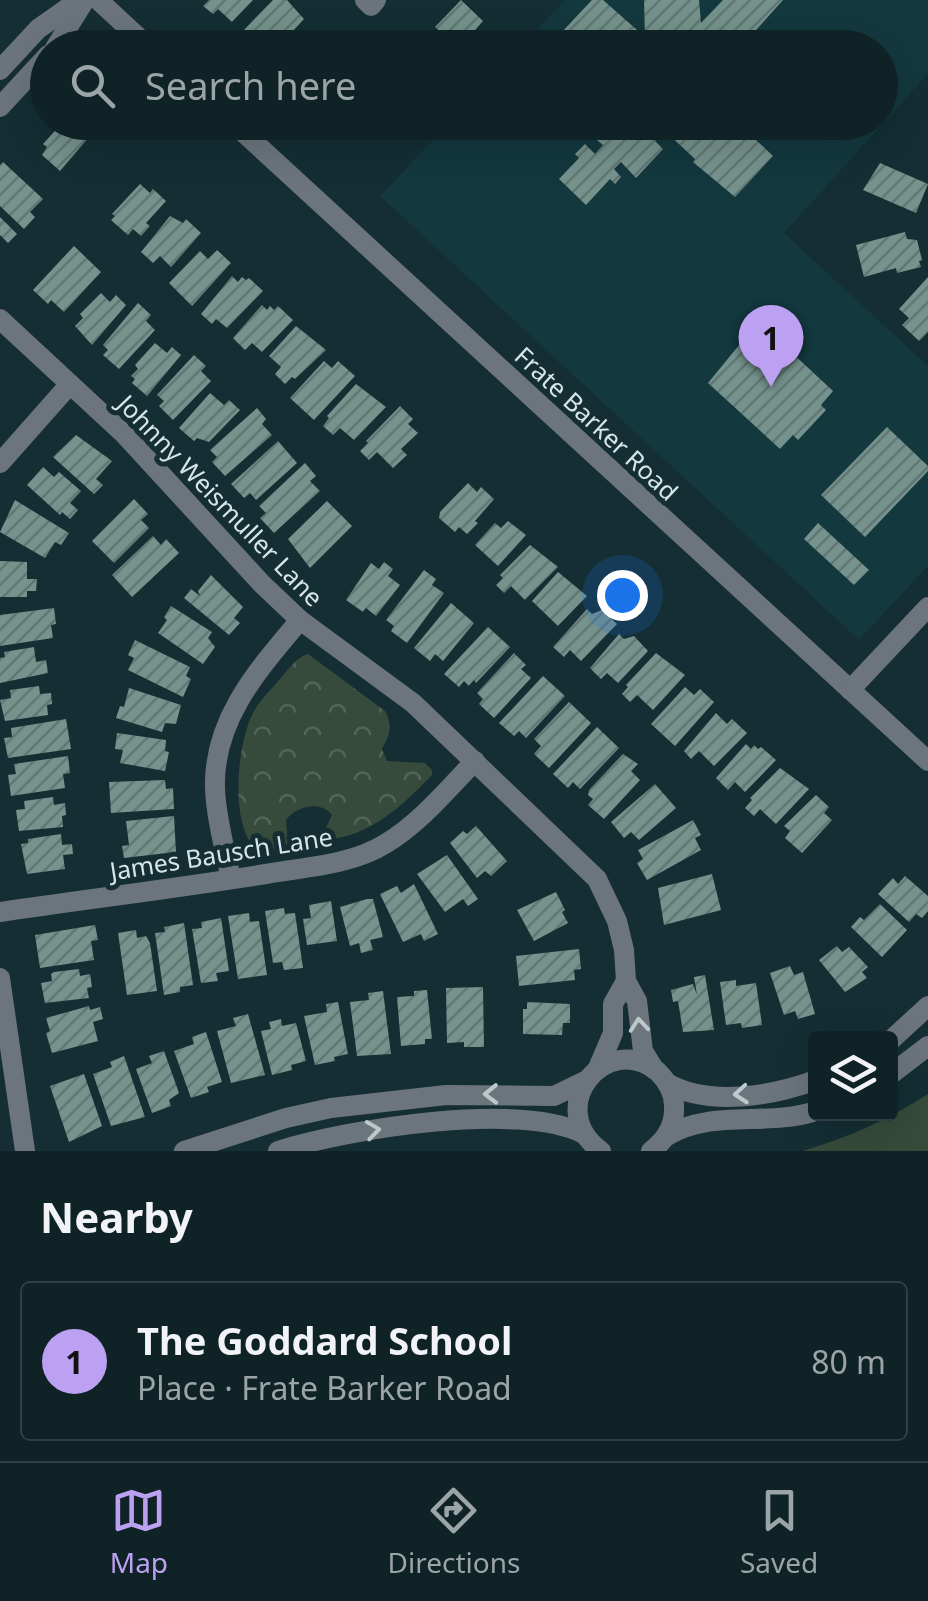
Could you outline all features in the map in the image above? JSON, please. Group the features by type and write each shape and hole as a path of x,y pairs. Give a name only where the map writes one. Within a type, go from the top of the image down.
{"street":[{"path":"64,30 82,0"},
{"path":"38,30 82,0"},
{"path":"98,0 130,30"},
{"path":"0,70 30,38"},
{"path":"0,107 30,74"},
{"name":"Frate Barker Road","path":"252,140 928,761"},
{"name":"Johnny Weismuller Lane","path":"0,319 124,434 300,620 413,703 598,879 617,921 626,981 637,1001 642,1051 661,1076 675,1109 656,1147"},
{"path":"0,463 70,384"},
{"path":"850,690 928,607"},
{"path":"232,879 216,802 218,756 236,704 300,620"},
{"name":"James Bausch Lane","path":"0,912 314,866 368,853 421,816 475,761"},
{"path":"0,978 25,1151"},
{"name":"Johnny Weismuller Lane","path":"584,1134 577,1108 613,1033 614,1004 626,981"},
{"path":"898,1034 928,1006"},
{"path":"898,1069 928,1046"},
{"path":"184,1151 286,1118 332,1108 446,1095 554,1096 626,1060 661,1076 681,1091 710,1096 767,1092 808,1082"},
{"path":"656,1147 694,1123 774,1119 808,1113"},
{"path":"278,1151 372,1130 441,1123 537,1121 584,1134 601,1151"}],"shaded area":[{"path":"565,0 928,0 928,74 898,107 898,30 536,30"},
{"path":"433,140 868,140 784,233 928,366 928,566 859,640 380,196"}],"green space":[{"path":"308,654 385,711 389,730 382,749 387,761 425,763 432,775 384,818 356,833 324,840 322,836 332,815 322,807 309,807 286,820 288,846 258,852 249,840 239,806 239,767 246,731 260,702 299,658"},
{"path":"928,1094 928,1151 803,1151 880,1121 898,1121 898,1112"}],"building":[{"path":"209,0 253,0 232,22 218,9 213,14 203,6"},
{"path":"273,0 287,0 304,19 294,30 244,30"},
{"path":"461,0 483,21 475,30 435,27"},
{"path":"592,0 603,0 637,30 564,30"},
{"path":"644,0 699,0 701,23 723,0 783,0 756,30 645,30"},
{"path":"47,140 86,140 60,171 42,155 47,147 43,144"},
{"path":"597,140 656,140 663,149 636,178 621,162 614,169 621,177 615,184 610,179 586,205 559,179 579,158 575,154 585,144 595,154 603,145"},
{"path":"675,140 756,140 773,156 735,197 693,162 695,159"},
{"path":"3,162 43,199 30,212 35,217 24,229 0,206"},
{"path":"880,163 928,184 916,213 863,190"},
{"path":"140,184 166,201 146,223 150,226 141,236 133,229 128,235 111,220 115,216 112,214"},
{"path":"170,216 183,223 186,219 201,233 171,267 160,256 153,263 141,252"},
{"path":"0,217 17,234 8,243 0,235"},
{"path":"905,232 907,239 917,240 921,267 897,273 896,268 864,277 856,245"},
{"path":"74,246 101,272 64,312 33,290"},
{"path":"217,250 231,263 192,306 169,283 200,251 208,259"},
{"path":"232,276 238,282 242,277 249,278 263,291 227,328 216,319 212,324 201,314"},
{"path":"928,277 928,332 919,341 902,325 909,318 899,309"},
{"path":"101,293 110,302 116,295 126,305 92,345 75,326 83,318 80,314"},
{"path":"138,303 151,315 146,321 155,330 119,369 103,355 108,350 103,345"},
{"path":"262,305 267,310 278,306 293,320 262,352 252,343 245,350 233,338"},
{"path":"761,324 833,391 821,405 826,410 798,440 793,435 780,449 708,383"},
{"path":"296,326 326,350 285,384 275,374 281,367 269,356"},
{"path":"155,343 167,353 172,347 181,355 147,396 132,383 135,379 131,376 138,369 135,365"},
{"path":"194,355 206,366 201,371 211,381 173,420 159,406 164,401 157,395"},
{"path":"324,361 332,368 338,361 355,376 314,420 290,398"},
{"path":"356,384 386,407 354,440 340,428 333,435 323,426 327,416"},
{"path":"210,393 224,405 229,400 240,410 209,442 197,438 194,441 179,428"},
{"path":"400,406 413,419 408,424 418,433 401,449 407,455 393,468 377,452 369,460 360,451"},
{"path":"257,408 266,419 262,424 272,435 225,476 212,462 217,457 210,450"},
{"path":"887,427 928,466 928,471 865,537 821,495"},
{"path":"76,435 112,461 96,479 103,485 94,494 53,457"},
{"path":"278,441 297,463 256,500 250,493 244,498 231,484"},
{"path":"305,463 316,476 310,481 320,491 274,533 260,518 266,513 259,506"},
{"path":"43,467 54,477 59,472 81,491 70,503 78,510 70,519 62,512 60,515 27,485"},
{"path":"468,483 477,492 481,487 494,499 467,534 459,527 455,532 439,518 440,512"},
{"path":"134,499 148,514 141,520 149,528 114,563 92,541"},
{"path":"15,500 69,533 61,545 55,542 45,558 0,532"},
{"path":"327,501 352,526 310,568 288,539"},
{"path":"508,521 526,535 498,566 475,545 495,523 501,528"},
{"path":"818,523 869,570 854,585 804,539"},
{"path":"153,536 161,545 166,539 179,553 132,597 112,575"},
{"path":"530,545 558,567 525,600 511,586 504,593 496,585 503,578 500,575"},
{"path":"0,561 27,562 27,579 37,579 36,591 27,591 27,597 0,597"},
{"path":"384,562 393,569 388,576 400,585 376,616 346,600 371,563 379,569"},
{"path":"424,570 436,579 432,585 444,593 407,643 391,631 394,626 386,620"},
{"path":"558,572 587,596 558,626 532,601"},
{"path":"211,575 243,607 234,618 240,623 229,635 184,598 191,589 200,596 198,591"},
{"path":"451,603 474,623 443,661 435,654 430,661 414,648"},
{"path":"171,606 212,632 208,638 215,647 203,664 158,633"},
{"path":"54,608 53,638 0,646 0,615"},
{"path":"587,609 592,614 602,610 617,624 581,661 570,650 564,657 553,647"},
{"path":"488,627 510,647 476,683 474,680 469,686 464,681 459,687 444,674"},
{"path":"619,634 624,639 634,636 648,651 618,683 607,673 601,679 590,668"},
{"path":"135,640 190,667 186,676 191,679 183,697 128,670 134,658 128,655"},
{"path":"34,647 36,662 46,660 48,673 0,683 0,658 5,657 4,652"},
{"path":"514,653 526,665 521,669 531,678 494,718 479,704 483,699 477,693"},
{"path":"656,653 685,675 653,710 637,695 630,702 622,694"},
{"path":"543,676 565,696 526,738 519,731 514,736 499,723"},
{"path":"39,686 40,694 51,693 48,715 5,721 0,700 11,698 10,690"},
{"path":"685,687 694,695 700,689 714,702 675,746 651,724"},
{"path":"129,688 181,705 176,724 165,723 162,732 116,718"},
{"path":"569,702 591,723 549,768 534,754 541,746 534,739"},
{"path":"716,713 727,724 732,719 747,733 714,766 699,751 691,759 684,751"},
{"path":"66,719 71,749 8,758 4,738 12,737 11,728"},
{"path":"597,727 619,748 580,789 573,782 568,788 553,774"},
{"path":"117,733 166,740 165,751 169,752 165,771 120,763 123,750 115,749"},
{"path":"746,744 751,749 754,745 761,747 776,760 745,792 735,782 728,790 716,778"},
{"path":"623,754 638,764 631,771 640,780 604,819 588,805 593,799 589,790"},
{"path":"68,756 70,773 63,774 65,788 11,796 8,775 16,774 14,764"},
{"path":"780,768 809,789 776,824 760,809 754,816 745,808"},
{"path":"165,780 166,789 173,788 174,809 111,813 109,782"},
{"path":"655,784 676,808 639,840 631,832 624,838 611,822"},
{"path":"816,795 829,807 824,813 832,820 802,853 785,838 790,831 784,826"},
{"path":"53,797 54,805 65,803 63,827 19,831 16,810 25,809 24,801"},
{"path":"174,816 176,852 124,858 122,846 129,845 126,821"},
{"path":"693,820 701,835 695,838 701,850 647,880 637,863 643,859 638,850"},
{"path":"476,826 507,861 491,876 485,871 477,878 450,843"},
{"path":"61,834 62,845 72,844 73,854 63,855 65,869 27,874 21,844 28,843 28,839"},
{"path":"447,855 478,899 468,906 463,899 445,912 417,874"},
{"path":"712,874 721,910 664,925 658,888"},
{"path":"905,876 928,896 928,911 922,918 916,914 909,922 878,894 893,878 898,884"},
{"path":"414,884 438,934 424,941 421,934 403,942 380,894 397,886 401,893"},
{"path":"556,892 568,923 534,941 517,910"},
{"path":"373,899 383,937 370,940 373,950 361,953 359,943 350,946 340,907"},
{"path":"331,901 337,941 307,945 303,919 311,918 309,905"},
{"path":"880,904 907,930 882,957 851,927"},
{"path":"284,908 285,914 295,913 303,968 284,970 282,962 273,963 265,911"},
{"path":"249,913 250,922 259,921 267,975 238,979 228,916"},
{"path":"221,918 229,971 216,973 218,981 201,983 192,929 202,928 201,922"},
{"path":"184,923 193,985 164,995 155,933"},
{"path":"95,925 98,940 91,941 94,960 40,968 35,935"},
{"path":"136,930 137,938 146,936 150,943 157,991 127,995 118,933"},
{"path":"837,946 842,952 849,947 868,967 862,972 867,978 845,992 819,960"},
{"path":"579,949 581,969 574,970 575,980 519,986 516,956"},
{"path":"790,966 794,975 803,972 815,1014 798,1019 795,1011 784,1015 770,973"},
{"path":"79,969 80,976 90,974 89,998 45,1003 41,983 52,981 54,972"},
{"path":"705,975 714,1030 683,1032 678,1001 673,1002 671,990 693,984 697,995 694,977"},
{"path":"736,980 736,986 756,983 762,1025 726,1025 720,982"},
{"path":"483,987 484,1047 447,1043 446,988"},
{"path":"427,990 432,1039 425,1039 425,1044 401,1046 397,997"},
{"path":"383,991 391,1054 357,1056 350,1002 369,1000 368,993"},
{"path":"338,1002 348,1054 315,1065 304,1016 327,1012 326,1004"},
{"path":"527,1002 570,1004 570,1023 563,1023 562,1035 523,1034 523,1009 527,1009"},
{"path":"89,1006 90,1010 100,1007 103,1019 93,1022 98,1041 52,1053 46,1018"},
{"path":"248,1014 265,1075 231,1083 217,1031 236,1026 233,1018"},
{"path":"281,1019 282,1026 296,1023 306,1061 272,1075 261,1031 271,1029 269,1022"},
{"path":"206,1032 222,1082 191,1098 174,1051 194,1044 192,1037"},
{"path":"164,1051 179,1093 169,1100 171,1106 152,1113 136,1069 152,1063 149,1056"},
{"path":"124,1056 145,1117 111,1126 93,1074 112,1067 110,1062"},
{"path":"84,1074 102,1126 69,1142 50,1086"}],"place":[{"name":"The Goddard School","path":"771,387"}]}
